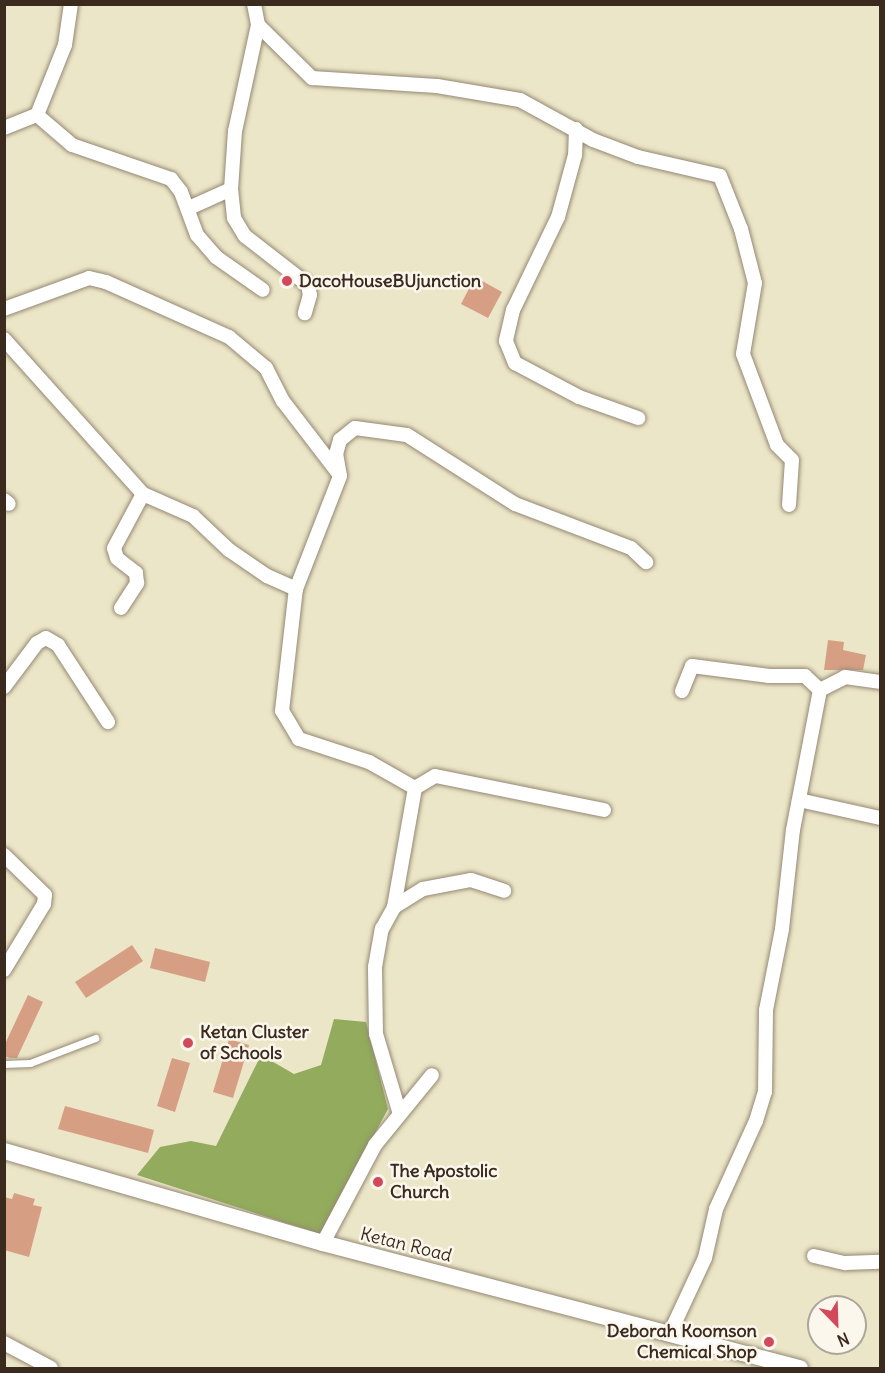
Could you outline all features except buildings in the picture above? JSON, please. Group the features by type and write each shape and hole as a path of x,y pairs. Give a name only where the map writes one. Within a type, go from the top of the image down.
{"street":[{"path":"4,128 37,115 65,45 71,4"},
{"path":"254,4 258,25 235,130 231,189 238,228 308,285 305,313"},
{"path":"258,25 312,78 436,86 520,100 593,140 638,157 720,176 741,229 755,283 743,354 777,445 792,460 789,505"},
{"path":"37,115 48,129 72,145 171,179 189,208 197,235 216,257 263,290"},
{"path":"576,129 575,155 558,217 513,310 506,341 515,363 579,397 638,418"},
{"path":"189,208 231,189"},
{"path":"4,309 89,278 106,282 229,337 266,368 283,400 340,476"},
{"path":"4,339 142,494 193,516 229,550 267,576 296,589"},
{"path":"415,788 369,762 299,739 282,711 296,589 340,476 336,454 340,440 355,428 407,435 515,504 631,548 646,562"},
{"path":"121,608 137,583 136,573 117,558 114,548 142,494"},
{"path":"4,687 37,643 46,638 58,645 108,722"},
{"path":"682,692 692,666 769,676 805,676 820,690"},
{"path":"820,690 845,677 880,682"},
{"path":"670,1333 705,1258 716,1209 756,1121 765,1092 766,1010 799,800 820,690"},
{"path":"399,1111 376,1034 375,967 382,929 394,907 415,788 435,776 604,810"},
{"path":"799,800 880,818"},
{"path":"4,855 45,895 44,904 4,970"},
{"path":"394,907 423,889 452,881 471,880 504,891"},
{"path":"323,1243 357,1174 399,1111 432,1075"},
{"name":"Ketan Road","path":"4,1151 323,1243 800,1368"},
{"path":"814,1256 845,1263 880,1262"},
{"path":"4,1344 51,1368"}],"lane":[{"path":"4,1064 30,1063 96,1038"}],"green space":[{"path":"334,1019 366,1022 388,1109 320,1234 137,1175 160,1147 191,1141 216,1146 261,1055 294,1074 321,1065"}],"place":[{"name":"DacoHouseBUjunction","path":"287,281"},
{"name":"Ketan Cluster of Schools","path":"188,1043"},
{"name":"The Apostolic Church","path":"378,1182"},
{"name":"Deborah Koomson Chemical Shop","path":"769,1342"}]}
